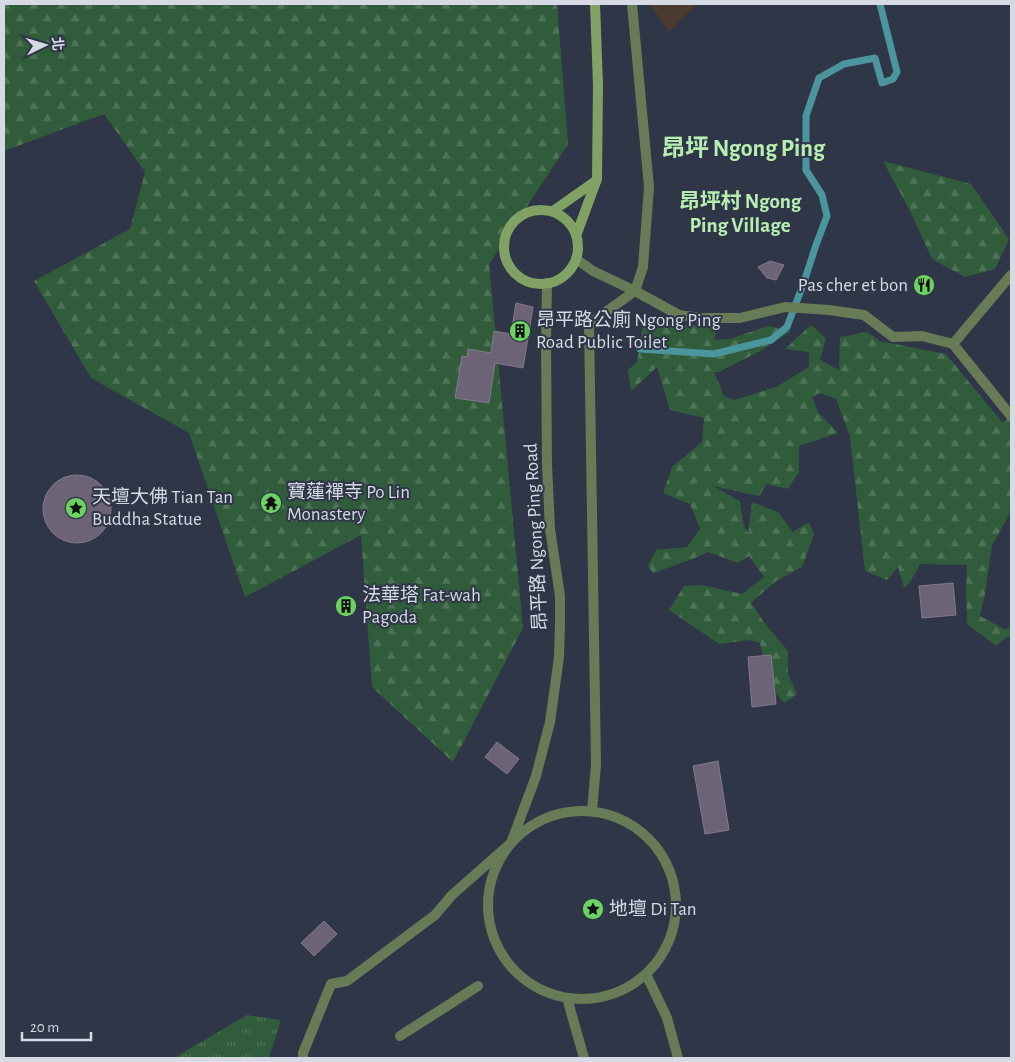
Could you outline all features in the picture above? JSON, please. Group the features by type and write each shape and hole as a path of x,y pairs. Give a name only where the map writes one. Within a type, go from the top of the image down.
{"main road":[{"path":"576,236 598,179 598,86 595,4"},
{"path":"553,211 598,179"},
{"path":"534,210 553,211 561,215 573,228 578,247 576,259 572,268 557,280 538,284 528,282 513,271 507,262 504,253 506,234 510,225 525,213 534,210"}],"street":[{"path":"592,811 596,765 589,324 635,292 643,267 649,186 632,4"},
{"path":"576,259 593,271 679,315 701,318 740,318 785,307 829,310 864,315 893,337 922,336 953,344 1011,416"},
{"path":"953,344 1011,275"},
{"name":"昂平路 Ngong Ping Road","path":"511,842 536,776 550,722 559,657 560,596 550,529 548,474 546,343 548,283"},
{"path":"303,1058 303,1053 330,984 347,981 435,915 452,895 511,842 534,823 562,812 592,811 618,818 640,832 659,851 670,875 676,901 673,928 662,953 646,974 623,990 595,999 567,998 540,990 516,973 499,950 489,923 488,894 496,866 511,842"},
{"path":"646,974 668,1018 678,1058"},
{"path":"400,1036 478,986"},
{"path":"567,998 584,1058"}],"shaded area":[{"path":"650,4 697,4 669,32"}],"green space":[{"name":"寶蓮禪寺 Po Lin Monastery","path":"4,4 557,4 568,144 489,264 523,628 453,762 372,687 361,535 245,597 189,433 91,378 34,281 130,229 145,172 104,114 4,151"},
{"path":"883,161 971,184 1009,239 995,269 965,277 932,259 909,209"},
{"path":"643,325 716,325 715,340 730,339 768,326 791,331 762,350 719,372 714,372 724,396 734,400 776,387 809,367 809,352 785,349 811,325 826,338 820,360 839,370 840,337 867,332 880,341 946,354 1002,422 1011,417 1011,511 992,546 980,616 1006,630 1011,624 1011,636 996,646 967,624 967,565 920,564 910,582 904,588 898,567 887,580 865,571 850,437 836,399 819,393 812,397 818,412 838,433 799,446 799,472 788,489 767,484 759,496 713,486 740,501 743,522 748,534 752,502 778,512 793,532 809,522 814,535 802,567 776,581 751,603 766,625 788,651 788,674 797,694 785,703 770,688 760,643 750,640 719,644 669,610 684,586 702,585 742,594 764,577 749,556 738,563 708,552 653,573 648,566 656,550 687,547 700,529 690,504 663,493 672,467 702,442 704,418 670,410 657,367 631,391 628,370 637,362"},
{"path":"247,1015 281,1020 269,1058 174,1058"}],"building":[{"path":"770,261 784,265 776,280 767,278 758,267"},
{"path":"516,303 533,307 523,368 495,363 489,403 455,398 462,356 467,357 468,349 491,353 494,331 511,334"},
{"path":"77,475 90,478 101,485 108,496 111,509 108,522 101,533 90,540 77,543 64,540 53,533 46,522 43,509 46,496 53,485 64,478"},
{"path":"953,583 956,615 922,618 919,586"},
{"path":"771,655 776,704 752,707 748,657"},
{"path":"497,742 519,759 507,774 485,757"},
{"path":"718,761 729,830 705,834 693,766"},
{"path":"324,921 337,934 314,956 301,943"}],"waterway":[{"path":"640,349 714,354 771,340 787,327 827,216 822,195 806,170 806,116 819,78 844,64 875,58 882,83 893,79 897,72 880,4"}],"place":[{"name":"Pas cher et bon","path":"924,285"},
{"name":"昂平路公廁 Ngong Ping Road Public Toilet","path":"520,331"},
{"name":"寶蓮禪寺 Po Lin Monastery","path":"271,503"},
{"name":"天壇大佛 Tian Tan Buddha Statue","path":"76,508"},
{"name":"法華塔 Fat-wah Pagoda","path":"346,606"},
{"name":"地壇 Di Tan","path":"593,909"}],"district":[{"name":"昂坪 Ngong Ping","path":"743,149"},
{"name":"昂坪村 Ngong Ping Village","path":"740,213"}]}
